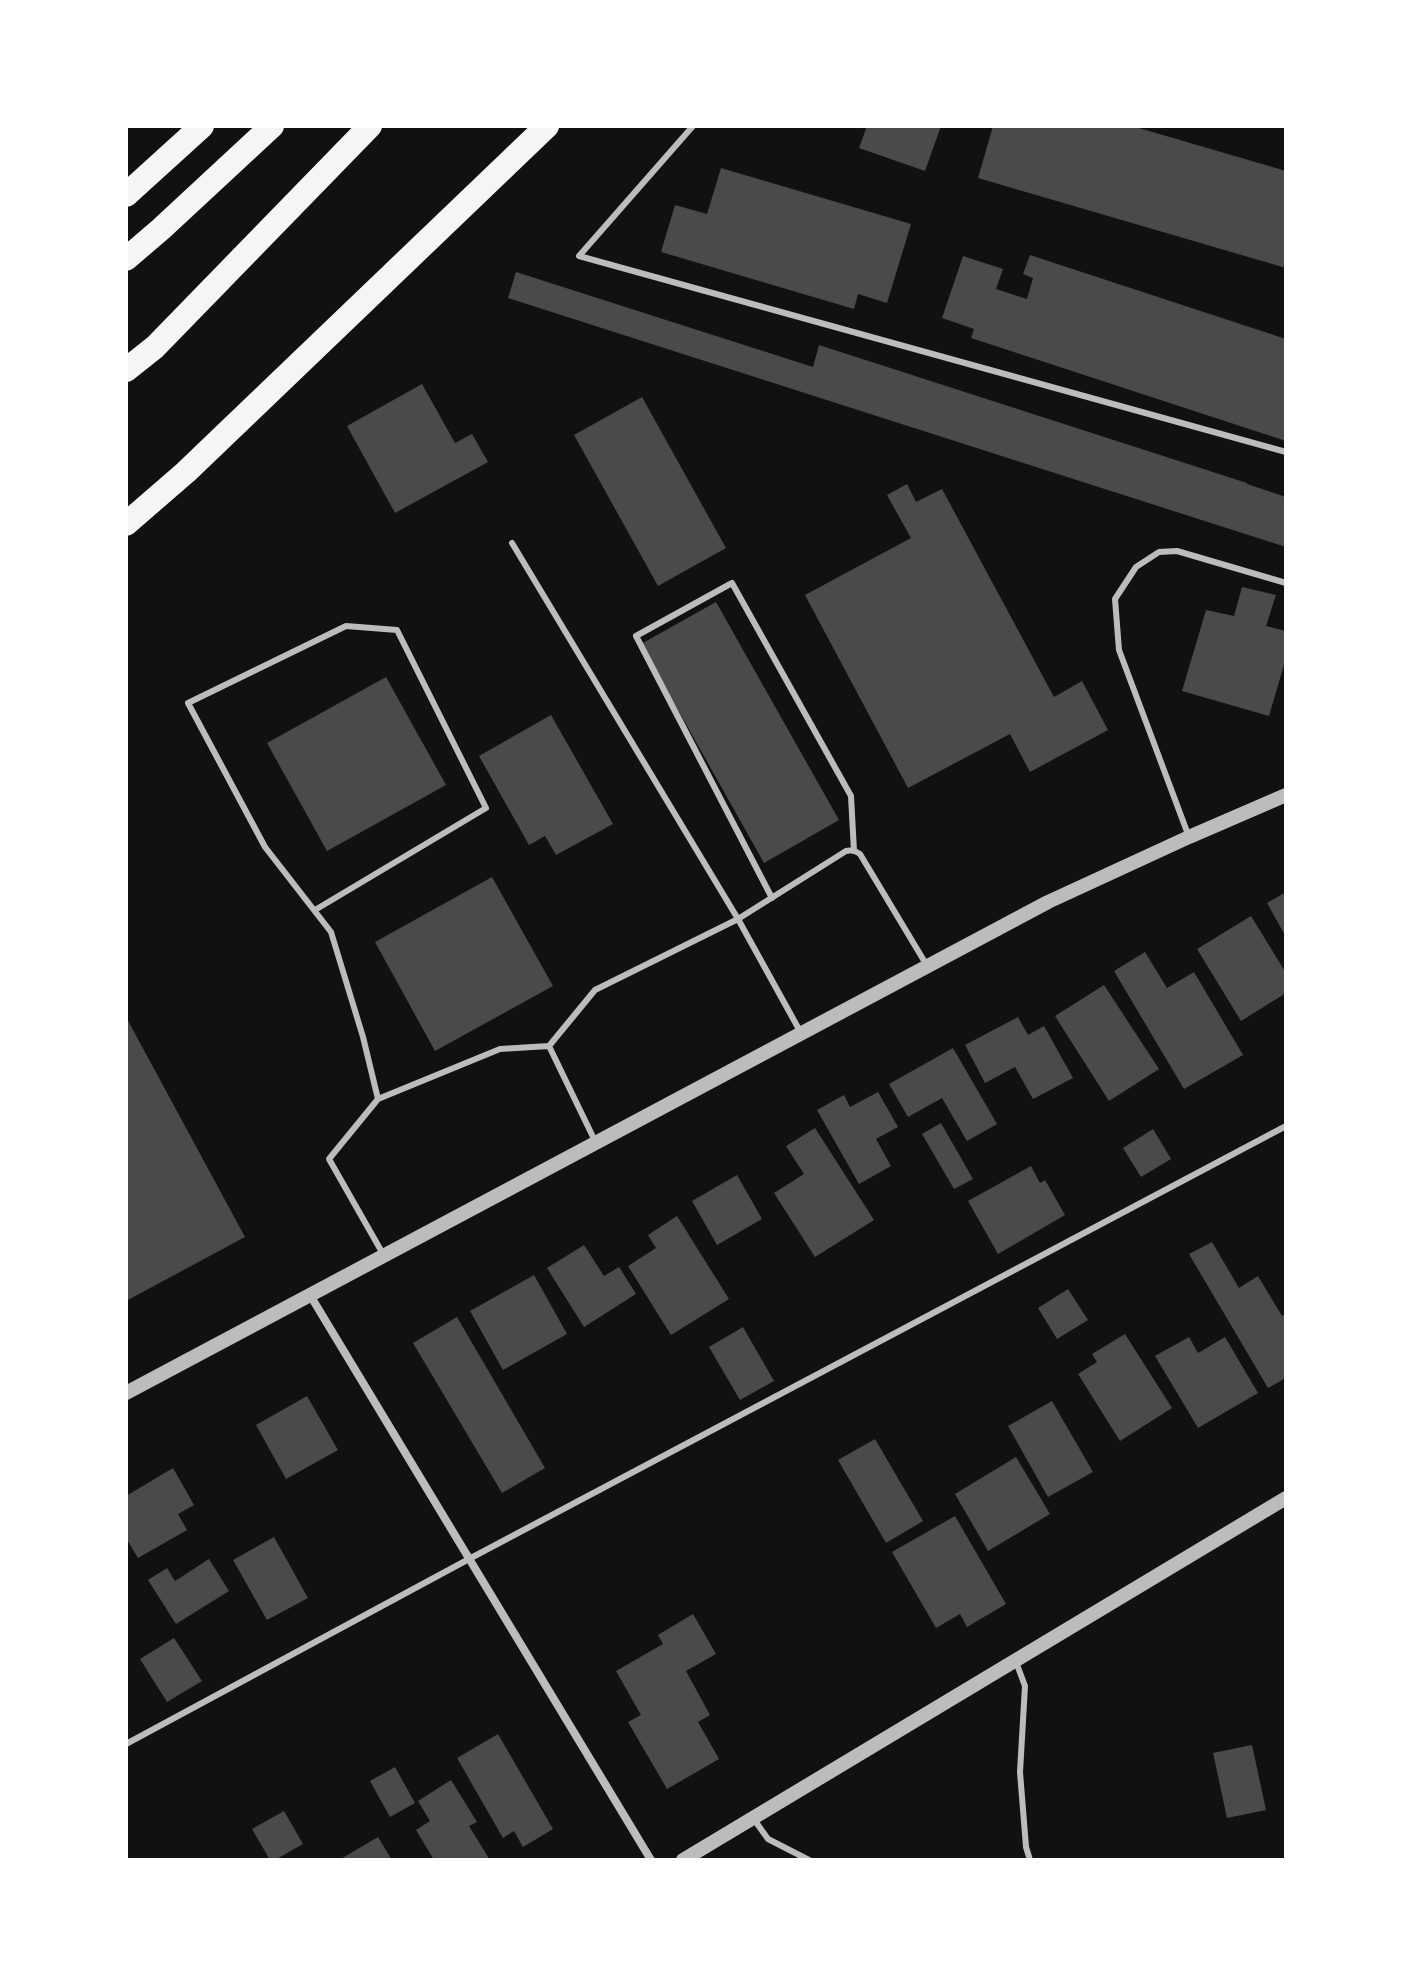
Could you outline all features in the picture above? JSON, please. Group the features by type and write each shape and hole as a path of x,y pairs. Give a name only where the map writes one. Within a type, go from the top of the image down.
{"highway":[{"path":"126,195 202,126"},
{"path":"126,259 272,126"},
{"path":"126,370 155,347 370,126"},
{"path":"126,524 186,472 543,130"}],"street":[{"path":"126,1393 1048,902 1286,795"},
{"path":"310,1294 651,1860"},
{"path":"683,1860 1286,1498"}],"lane":[{"path":"693,126 579,256 1286,452"},
{"path":"512,543 738,919 801,1033"},
{"path":"1189,837 1119,650 1115,599 1136,567 1159,552 1177,551 1286,583"},
{"path":"772,898 636,636 732,583 851,796 854,851"},
{"path":"315,910 486,808 397,630 346,626 188,703 265,847 331,932 378,1099"},
{"path":"384,1256 329,1159 378,1099 500,1049 549,1046 595,990 738,919 846,851 860,854 928,967"},
{"path":"549,1046 596,1144"},
{"path":"126,1744 1286,1126"},
{"path":"1016,1660 1025,1686 1020,1772 1026,1847 1030,1860"},
{"path":"753,1818 768,1839 809,1860"}],"building":[{"path":"867,126 941,126 925,171 859,148"},
{"path":"993,126 1132,126 1286,171 1286,268 978,178"},
{"path":"721,168 911,224 887,303 858,294 854,309 661,252 675,205 707,214"},
{"path":"1030,255 1286,339 1286,441 971,338 974,329 942,318 963,256 1003,269 996,289 1027,299 1033,278 1023,274"},
{"path":"516,272 813,367 819,345 1247,483 1286,497 1286,547 508,298"},
{"path":"422,384 455,443 472,434 488,462 395,513 347,426"},
{"path":"642,397 726,548 658,586 574,435"},
{"path":"907,484 916,502 942,489 1054,697 1082,681 1108,730 1030,772 1010,734 908,788 805,595 911,538 887,495"},
{"path":"1242,587 1276,595 1266,626 1286,631 1286,658 1269,716 1182,691 1206,610 1234,616"},
{"path":"716,602 839,820 764,863 641,644"},
{"path":"386,677 446,785 327,851 267,743"},
{"path":"551,715 613,824 556,855 545,836 529,845 479,756"},
{"path":"492,877 553,986 435,1051 375,942"},
{"path":"1286,892 1286,937 1267,903"},
{"path":"1251,916 1286,973 1286,993 1241,1021 1197,949"},
{"path":"1145,952 1167,988 1194,972 1243,1055 1184,1089 1114,971"},
{"path":"1104,985 1159,1069 1109,1101 1055,1016"},
{"path":"126,1017 245,1237 126,1301"},
{"path":"1018,1017 1028,1035 1044,1026 1073,1078 1033,1099 1015,1067 985,1083 965,1045"},
{"path":"953,1048 997,1124 967,1141 942,1098 908,1117 889,1084"},
{"path":"878,1092 898,1127 876,1139 891,1166 859,1184 817,1110 844,1095 850,1107"},
{"path":"941,1123 973,1179 954,1189 922,1134"},
{"path":"815,1128 874,1220 815,1257 774,1193 804,1174 786,1146"},
{"path":"1153,1129 1171,1159 1141,1177 1123,1148"},
{"path":"1031,1166 1040,1183 1045,1180 1065,1215 998,1254 968,1201"},
{"path":"737,1175 762,1219 717,1245 692,1201"},
{"path":"677,1216 729,1299 671,1335 628,1266 656,1248 648,1235"},
{"path":"1212,1242 1239,1288 1258,1276 1282,1316 1286,1313 1286,1378 1268,1388 1189,1254"},
{"path":"584,1245 604,1276 619,1267 636,1294 584,1327 547,1268"},
{"path":"534,1275 567,1334 503,1370 470,1311"},
{"path":"1068,1289 1088,1320 1057,1339 1038,1308"},
{"path":"457,1317 545,1468 502,1493 413,1343"},
{"path":"743,1327 774,1381 740,1400 709,1347"},
{"path":"1125,1334 1172,1408 1120,1441 1078,1374 1097,1362 1092,1354"},
{"path":"1189,1337 1198,1353 1225,1337 1258,1393 1198,1428 1155,1356"},
{"path":"307,1396 338,1450 286,1479 256,1425"},
{"path":"1052,1401 1093,1472 1048,1497 1008,1426"},
{"path":"875,1439 923,1521 886,1543 838,1460"},
{"path":"1016,1457 1050,1514 988,1551 955,1494"},
{"path":"173,1468 194,1505 178,1514 187,1530 138,1558 126,1538 126,1496"},
{"path":"955,1516 1006,1604 967,1627 960,1614 936,1628 892,1552"},
{"path":"274,1537 308,1598 267,1620 233,1560"},
{"path":"209,1559 229,1591 176,1624 148,1580 167,1568 175,1581"},
{"path":"693,1614 716,1654 686,1671 710,1715 698,1722 719,1759 667,1789 628,1722 641,1715 616,1671 663,1644 658,1635"},
{"path":"174,1638 202,1681 167,1702 140,1659"},
{"path":"498,1734 553,1829 523,1847 514,1831 503,1838 457,1758"},
{"path":"1252,1745 1266,1810 1227,1818 1213,1753"},
{"path":"395,1767 415,1803 390,1817 370,1781"},
{"path":"451,1780 477,1822 469,1826 490,1860 434,1860 416,1830 430,1821 418,1801"},
{"path":"284,1811 303,1844 270,1860 252,1829"},
{"path":"378,1837 392,1860 339,1860"}]}
